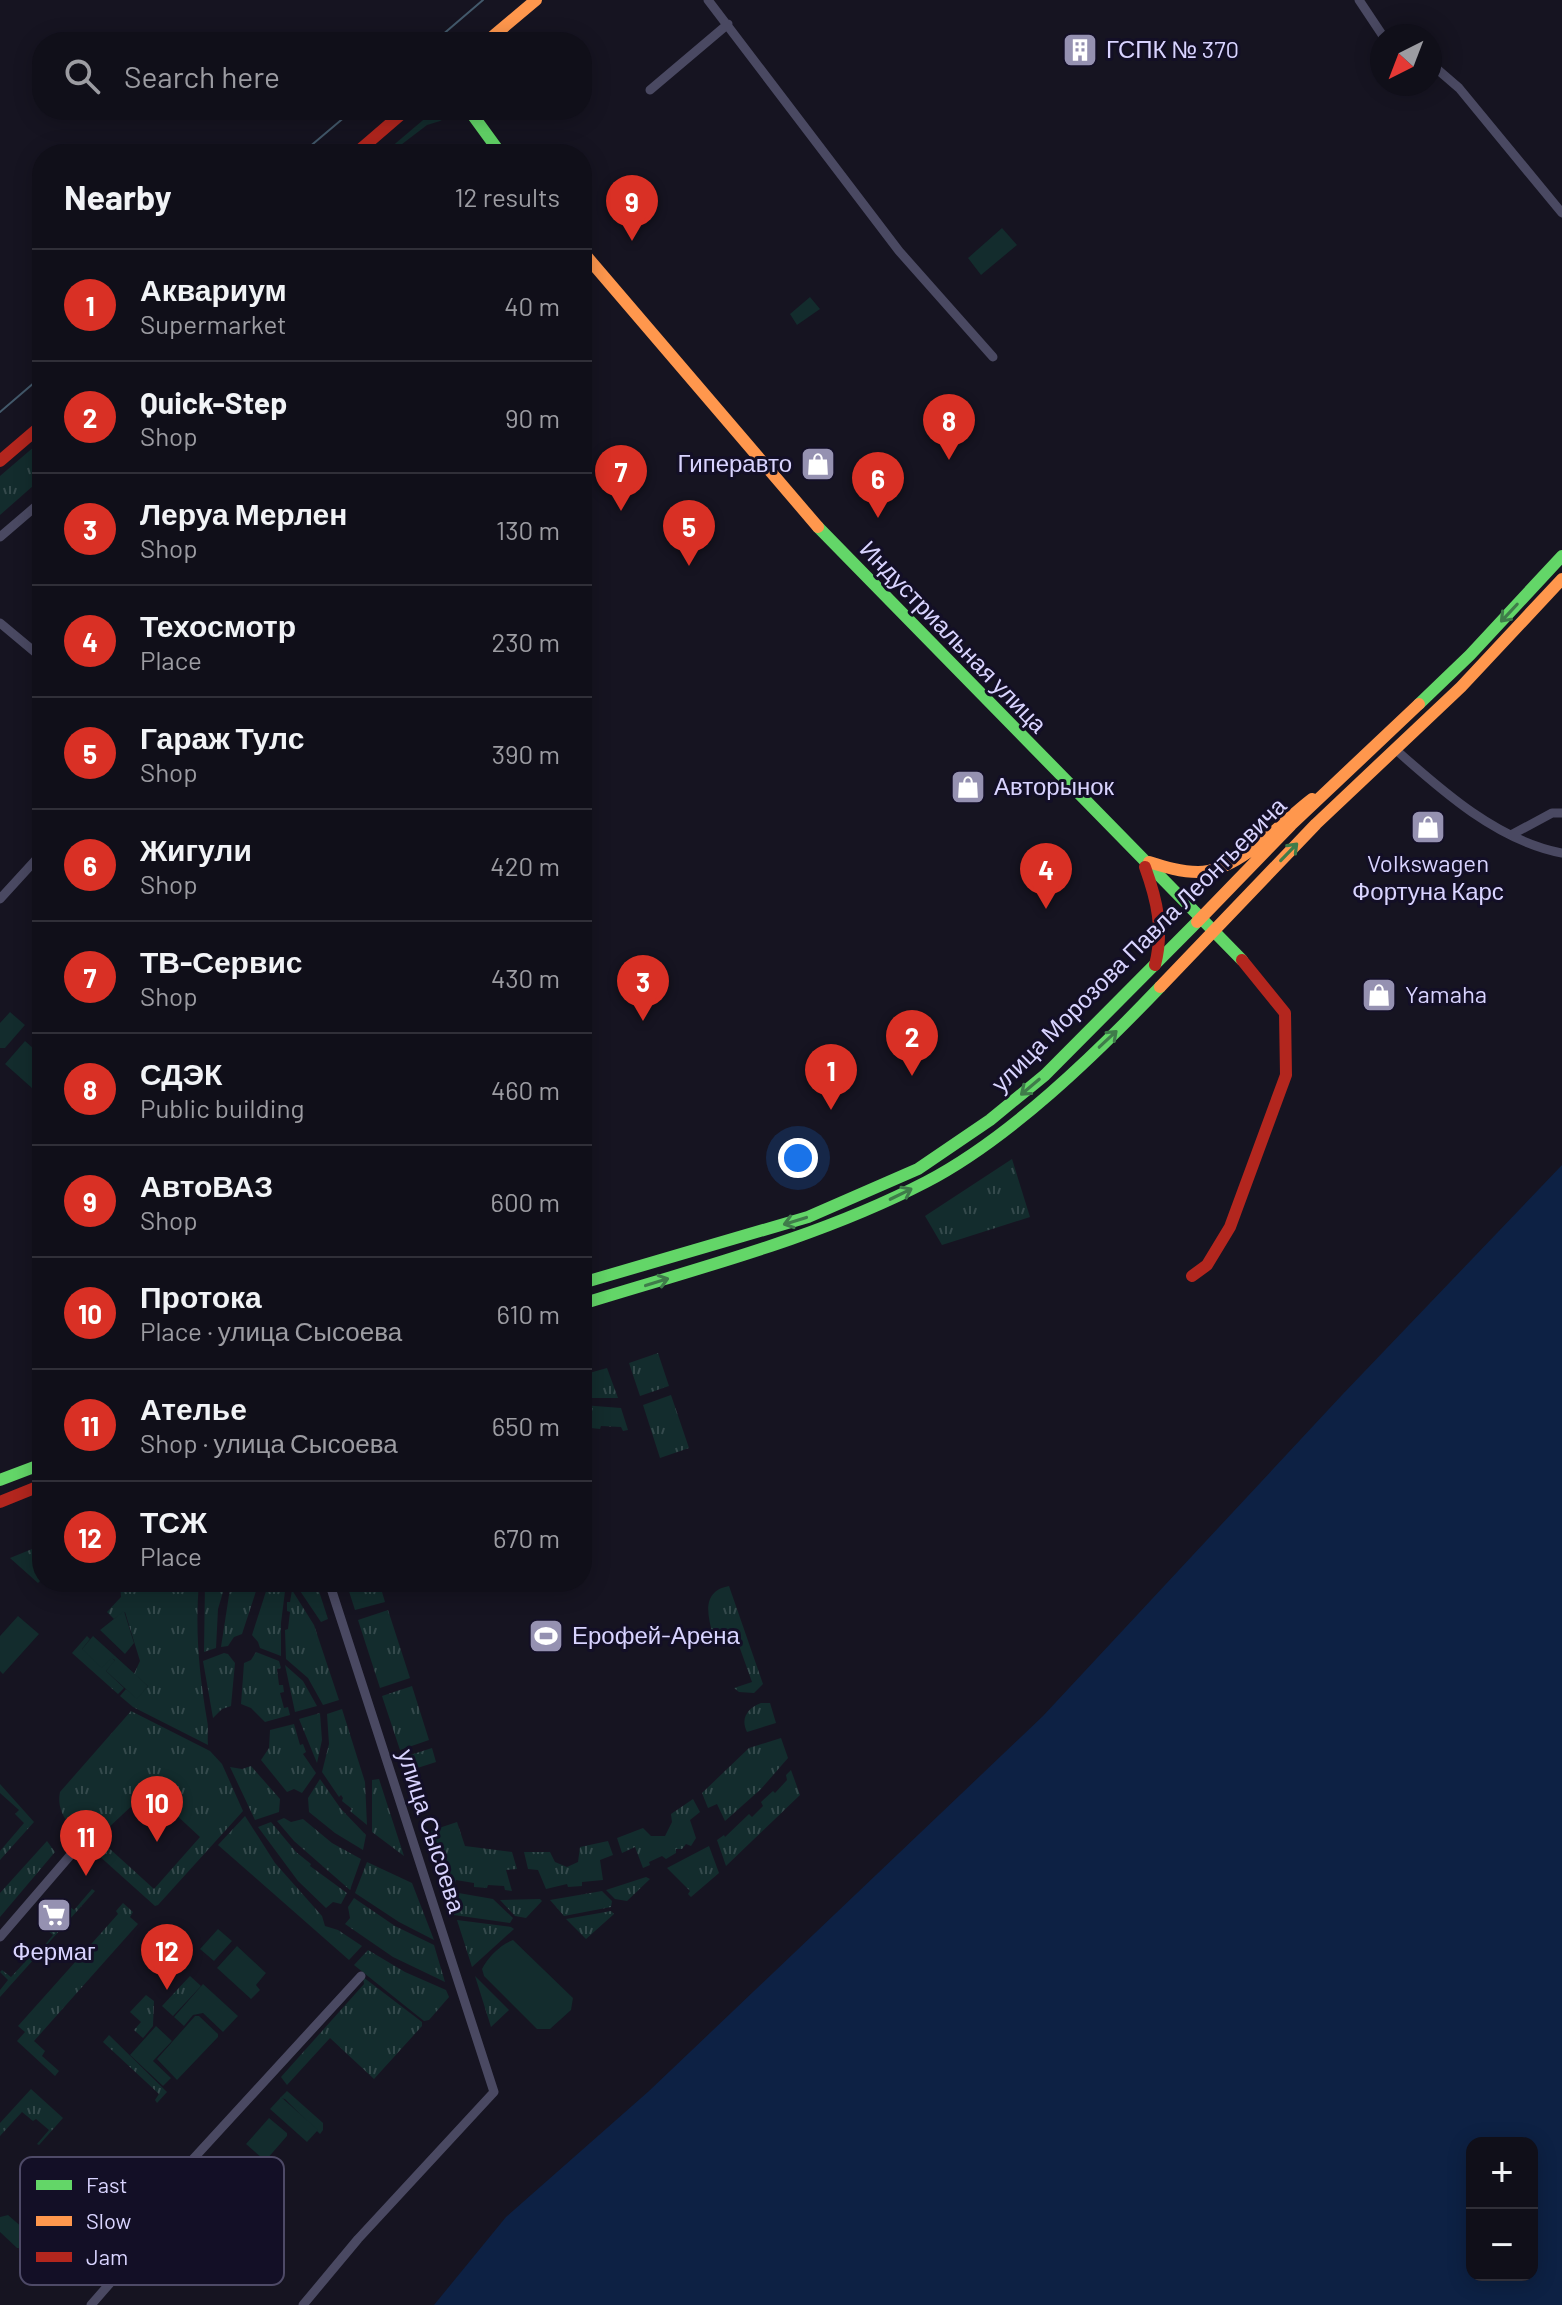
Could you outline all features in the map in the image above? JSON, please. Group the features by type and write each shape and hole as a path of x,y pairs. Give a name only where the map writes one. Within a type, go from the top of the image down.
{"main road":[{"path":"498,32 536,0"},
{"path":"367,144 394,120"},
{"path":"476,120 494,144"},
{"name":"Индустриальная улица","path":"592,263 829,540 1237,954 1285,1013 1286,1075 1273,1116 1230,1227 1207,1265 1192,1276"},
{"path":"0,461 32,434"},
{"name":"улица Морозова Павла Леонтьевича","path":"592,1280 808,1217 878,1189 918,1169 990,1120 1045,1075 1127,995 1331,787 1470,655 1562,556"},
{"name":"улица Морозова Павла Леонтьевича","path":"592,1301 827,1227 928,1181 995,1137 1046,1096 1135,1013 1316,824 1461,687 1562,579"},
{"path":"1142,860 1188,873 1204,874 1219,870 1236,862 1298,808 1331,787"},
{"path":"1127,995 1155,966 1162,942 1158,903 1142,860"},
{"path":"0,1480 32,1468"},
{"path":"0,1502 32,1489"}],"street":[{"path":"708,0 899,251 993,357"},
{"path":"1359,0 1375,24"},
{"path":"650,90 728,24"},
{"path":"1442,73 1459,88 1562,213"},
{"path":"0,537 32,510"},
{"path":"0,623 32,650"},
{"path":"1395,749 1477,814 1535,848 1562,853"},
{"path":"1511,835 1552,813 1562,813"},
{"path":"0,899 32,864"},
{"name":"улица Сысоева","path":"303,2305 358,2239 494,2092 332,1592"},
{"path":"0,1937 74,1851"},
{"path":"195,2157 361,1976"},
{"path":"91,2305 108,2285"}],"green space":[{"path":"423,120 442,120 427,125 402,144 395,144"},
{"path":"1002,228 1017,245 981,275 968,258"},
{"path":"810,297 820,309 797,325 790,314"},
{"path":"32,449 32,487 0,515 0,476"},
{"path":"10,1012 25,1025 5,1048 0,1048 0,1023"},
{"path":"25,1041 32,1047 32,1088 5,1064"},
{"path":"1012,1159 1030,1217 942,1245 925,1216"},
{"path":"658,1353 669,1386 640,1396 629,1363"},
{"path":"607,1368 618,1398 592,1398 592,1372"},
{"path":"671,1395 689,1448 660,1458 643,1405"},
{"path":"592,1406 621,1408 628,1430 601,1426 600,1429 592,1428"},
{"path":"32,1549 32,1578 10,1558"},
{"path":"729,1586 763,1684 754,1693 739,1692 734,1688 752,1682 733,1629 713,1635 711,1627 708,1612 710,1598"},
{"path":"121,1592 198,1592 198,1651 208,1745 133,1707 120,1696 126,1689 137,1698 148,1686 134,1674 140,1661 125,1612 114,1619 107,1612 121,1597"},
{"path":"205,1592 223,1592 218,1609 216,1648 204,1652"},
{"path":"229,1592 256,1592 242,1634 234,1637 228,1646 221,1647"},
{"path":"266,1592 285,1592 281,1656 260,1648 252,1635"},
{"path":"293,1592 314,1625 339,1700 323,1705 308,1678 286,1659 285,1630 288,1629 290,1612 287,1611 287,1602 290,1602"},
{"path":"301,1592 319,1592 328,1619 321,1622"},
{"path":"349,1592 382,1592 385,1602 355,1610"},
{"path":"388,1610 410,1678 380,1688 358,1620"},
{"path":"124,1611 134,1643 125,1654 100,1630"},
{"path":"18,1616 39,1634 3,1674 0,1671 0,1636"},
{"path":"87,1636 90,1639 82,1649 115,1661 106,1671 124,1688 118,1694 72,1653"},
{"path":"93,1636 148,1686 137,1699 106,1671 115,1660 111,1658 102,1668 82,1649"},
{"path":"256,1652 279,1661 279,1685 283,1685 284,1692 280,1693 284,1708 288,1707 290,1715 265,1722 251,1708 241,1704 244,1663 251,1660"},
{"path":"224,1653 235,1663 231,1706 222,1709 213,1718 203,1661"},
{"path":"285,1665 303,1681 317,1706 295,1712"},
{"path":"412,1686 429,1740 400,1750 382,1696"},
{"path":"761,1703 770,1703 776,1723 747,1732 744,1722 746,1714"},
{"path":"342,1709 365,1782 367,1825 350,1811 352,1809 342,1801 341,1795 339,1797 322,1772 329,1744 327,1714"},
{"path":"131,1711 210,1751 222,1764 243,1811 155,1906 97,1854 102,1849 110,1849 154,1889 200,1837 159,1799 154,1804 138,1800 89,1846 67,1822 59,1800 60,1792"},
{"path":"320,1713 322,1740 317,1763 299,1719"},
{"path":"294,1724 300,1745 303,1744 306,1752 303,1754 316,1773 302,1793 294,1789 287,1792 261,1760 269,1748 270,1730"},
{"path":"781,1738 788,1758 761,1789 725,1821 717,1804 708,1808 702,1793 749,1748"},
{"path":"432,1748 436,1762 408,1771 404,1757"},
{"path":"251,1766 280,1799 279,1812 255,1820 230,1767 242,1769"},
{"path":"791,1770 800,1795 726,1866 717,1840 725,1837 749,1814 752,1817 763,1806 761,1802 787,1780 786,1775"},
{"path":"320,1779 341,1809 366,1835 363,1850 309,1812 308,1798"},
{"path":"379,1779 404,1856 372,1832 372,1780"},
{"path":"0,1784 34,1822 0,1860 0,1851 24,1823 15,1814 19,1810 0,1793"},
{"path":"693,1799 700,1812 690,1820 696,1838 691,1846 686,1844 666,1859 662,1856 643,1868 635,1847 622,1853 617,1838 643,1828 651,1836 665,1836 672,1822 671,1814"},
{"path":"245,1816 275,1863 322,1916 325,1926 338,1930 362,1946 349,1960 218,1845"},
{"path":"284,1818 291,1822 303,1819 332,1843 361,1859 350,1890 294,1841 277,1821"},
{"path":"271,1822 310,1866 347,1893 341,1904 333,1902 326,1908 298,1881 258,1827"},
{"path":"457,1822 465,1846 512,1852 517,1869 506,1870 512,1891 505,1890 504,1886 474,1887 474,1883 456,1880 455,1883 443,1879 427,1832"},
{"path":"47,1841 55,1852 0,1917 0,1893"},
{"path":"608,1841 613,1855 600,1860 603,1880 582,1882 582,1886 568,1887 567,1884 546,1889 538,1870 528,1869 524,1852 550,1852 555,1862 567,1867 578,1862 580,1847"},
{"path":"709,1846 719,1873 691,1897 688,1894 690,1891 667,1868"},
{"path":"367,1862 412,1883 434,1940 399,1922 355,1893"},
{"path":"646,1877 650,1879 627,1901 615,1899 606,1890"},
{"path":"92,1889 95,1891 0,1997 0,1990 8,1980 0,1972 2,1970 11,1977 36,1950 39,1952 53,1935 41,1925 45,1921 51,1926 69,1906 74,1910"},
{"path":"447,1891 493,1899 513,1918 510,1923 454,1915"},
{"path":"602,1891 612,1901 611,1907 564,1916 550,1900"},
{"path":"354,1898 395,1926 434,1945 445,1982 393,1957 345,1924 350,1918 348,1907"},
{"path":"500,1900 542,1901 526,1918 515,1916"},
{"path":"123,1903 133,1912 130,1917 138,1924 34,2041 45,2051 42,2056 59,2071 55,2076 17,2041 25,2032 18,2026 118,1914 116,1911"},
{"path":"611,1911 614,1914 586,1939 566,1919"},
{"path":"457,1920 511,1927 514,1929 472,1967"},
{"path":"218,1929 232,1941 214,1961 200,1949"},
{"path":"513,1940 573,1998 571,2010 550,2029 537,2029 484,1976 482,1969 487,1960"},
{"path":"237,1946 266,1973 256,1985 260,1990 251,1999 217,1968"},
{"path":"368,1950 405,1972 446,1990 449,1997 429,2020 424,2021 354,1965"},
{"path":"190,1976 201,1986 173,2016 162,2006"},
{"path":"475,1976 509,2010 491,2027"},
{"path":"363,1977 422,2022 422,2026 374,2079 330,2038 287,2085 281,2077 364,1984"},
{"path":"203,1984 238,2016 223,2032 203,2013 193,2015 184,2026 174,2017"},
{"path":"146,1995 154,2001 153,2026 143,2038 134,2030 141,2022 130,2012"},
{"path":"195,2016 199,2016 218,2037 177,2080 157,2059"},
{"path":"156,2026 172,2041 153,2061 171,2078 163,2086 130,2055"},
{"path":"109,2035 167,2092 157,2103 155,2100 159,2094 103,2042"},
{"path":"31,2089 63,2118 39,2145 49,2130 22,2112 0,2136 0,2123"},
{"path":"287,2091 323,2123 320,2134 285,2099 280,2098"},
{"path":"281,2097 318,2130 307,2142 270,2109"},
{"path":"269,2118 287,2133 269,2157 261,2157 246,2144"},
{"path":"8,2215 20,2225 20,2248 0,2232 0,2217"}],"water":[{"path":"1562,1165 1562,2305 434,2305 506,2217 649,2091 1043,1716 1342,1395"}],"tram line":[{"path":"446,32 483,0"},
{"path":"313,144 341,120"},
{"path":"0,412 32,385"}],"traffic: fast":[{"path":"476,120 494,144"},
{"path":"818,527 1242,960"},
{"path":"1419,704 1470,655 1562,556"},
{"path":"592,1280 808,1217 918,1169 990,1120 1045,1075 1197,922"},
{"path":"592,1301 800,1236 926,1182 989,1143 1020,1119 1080,1067 1160,987"},
{"path":"0,1480 32,1468"}],"traffic: slow":[{"path":"498,32 536,0"},
{"path":"592,263 818,527"},
{"path":"1160,987 1316,824 1461,687 1562,579"},
{"path":"1197,922 1291,825 1419,704"},
{"path":"1149,862 1198,872 1229,864 1312,799"}],"traffic: jam":[{"path":"367,144 394,120"},
{"path":"0,461 32,434"},
{"path":"1145,867 1158,915 1159,940 1155,965"},
{"path":"1192,1276 1207,1265 1230,1227 1286,1075 1285,1013 1242,960"},
{"path":"0,1502 32,1489"}],"place":[{"name":"ГСПК № 370","path":"1080,50"},
{"name":"АвтоВАЗ","path":"632,241"},
{"name":"СДЭК","path":"949,460"},
{"name":"Гиперавто","path":"818,464"},
{"name":"ТВ-Сервис","path":"621,511"},
{"name":"Жигули","path":"878,518"},
{"name":"Гараж Тулс","path":"689,566"},
{"name":"Авторынок","path":"968,787"},
{"name":"Volkswagen Фортуна Карс","path":"1428,827"},
{"name":"Техосмотр","path":"1046,909"},
{"name":"Yamaha","path":"1379,995"},
{"name":"Леруа Мерлен","path":"643,1021"},
{"name":"Quick-Step","path":"912,1076"},
{"name":"Аквариум","path":"831,1110"},
{"name":"Ерофей-Арена","path":"546,1636"},
{"name":"Протока","path":"157,1842"},
{"name":"Ателье","path":"86,1876"},
{"name":"Фермаг","path":"54,1915"},
{"name":"ТСЖ","path":"167,1990"}]}
